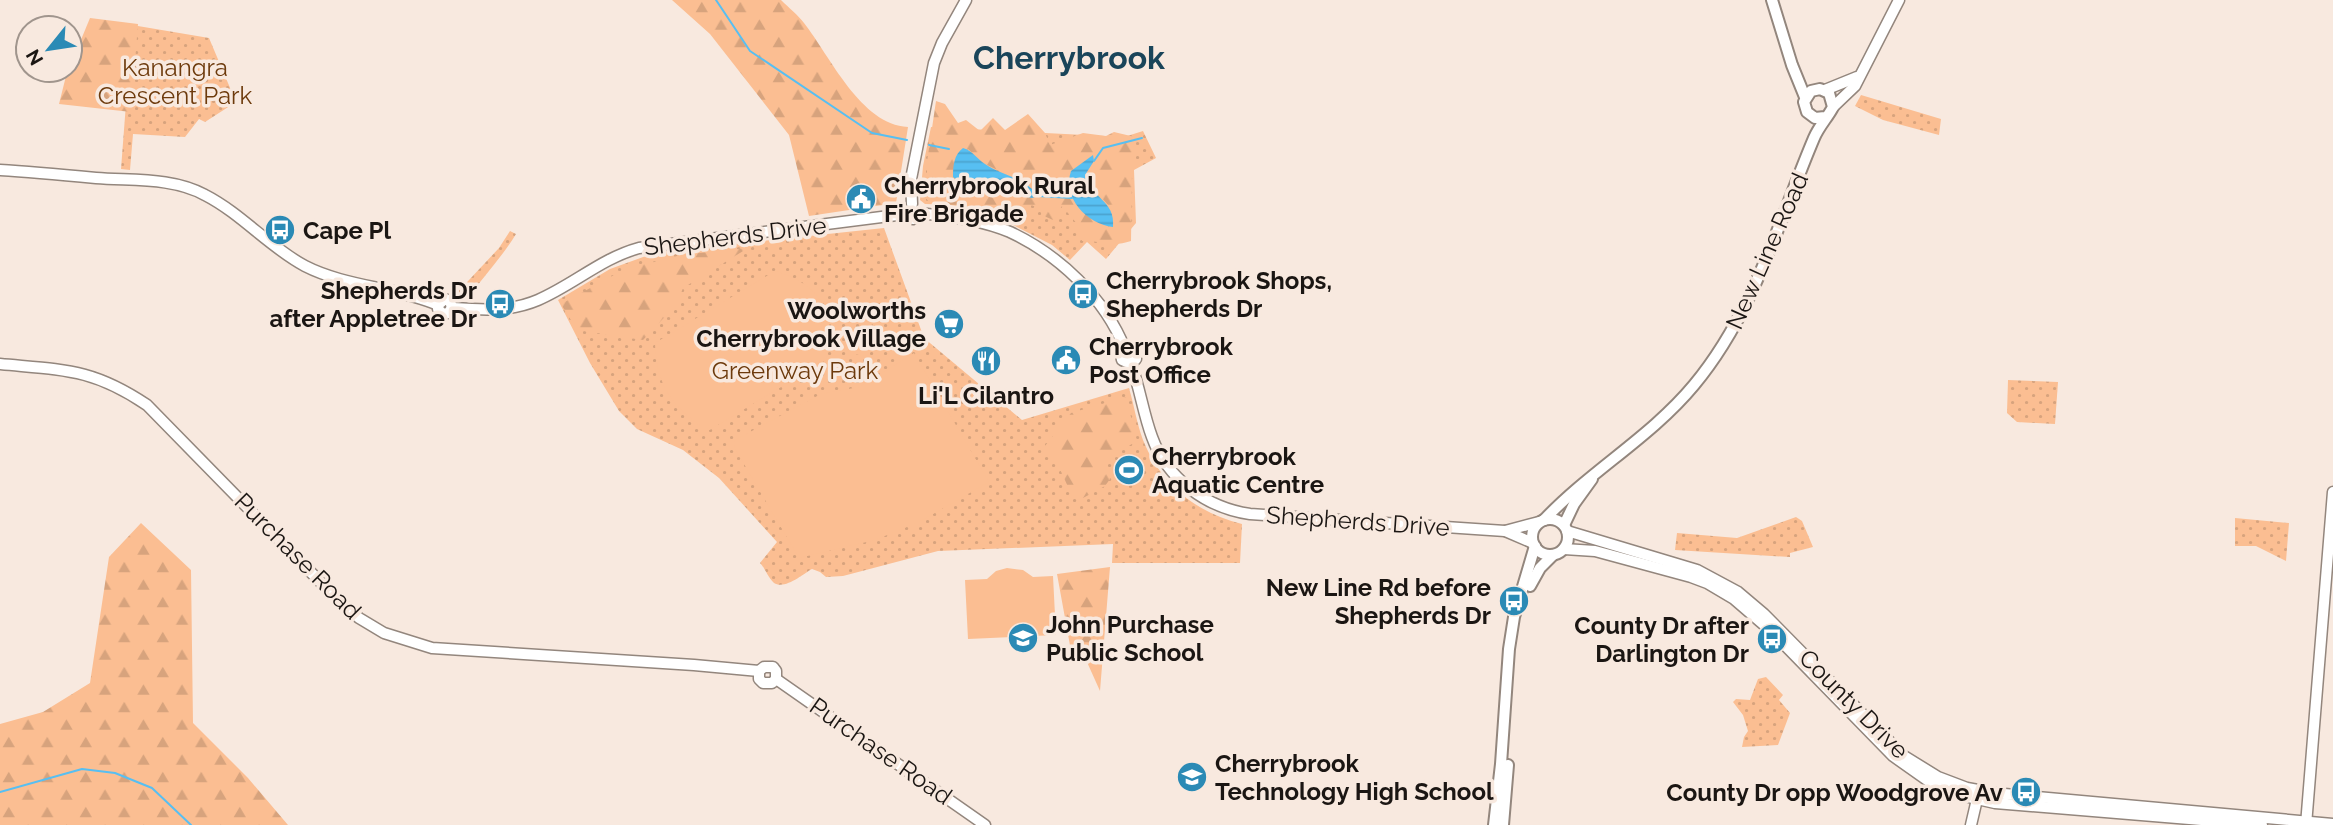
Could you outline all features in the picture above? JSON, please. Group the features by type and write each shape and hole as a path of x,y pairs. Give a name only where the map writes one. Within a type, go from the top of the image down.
{"main road":[{"path":"912,204 911,179 934,63 966,0"},
{"path":"1772,0 1805,97 1804,107 1811,116 1825,117 1854,86 1899,0"},
{"path":"1792,65 1831,97 1833,107"},
{"path":"1805,97 1857,77"},
{"name":"New Line Road","path":"1811,116 1814,139"},
{"name":"New Line Road","path":"1541,521 1578,486 1593,477 1668,411 1693,387 1721,350 1755,288 1825,117"},
{"name":"Shepherds Drive","path":"0,170 151,181 186,187 212,198 306,266 438,305 443,300 448,300 452,308 497,310 531,303 615,256 639,248 905,214"},
{"path":"912,204 919,207 918,218 913,219 905,214 907,207 912,204"},
{"name":"Shepherds Drive","path":"920,213 964,219 1009,232 1044,252 1073,275 1101,305 1115,327 1125,349 1121,355 1122,360 1131,363 1151,434 1167,466 1193,491 1225,508 1250,514 1505,531 1541,521"},
{"name":"Purchase Road","path":"0,365 86,374 114,385 147,405 339,601 369,625 399,639 446,650 759,671 764,667 772,667 777,674 776,679 985,825"},
{"name":"New Line Road","path":"1566,528 1574,503 1593,477"},
{"path":"2306,823 2333,492"},
{"path":"1494,825 1514,617 1534,544 1533,531 1541,521 1555,519 1566,528 1568,541 1532,580 1520,619 1503,825"},
{"name":"County Drive","path":"1566,528 1697,570 1738,592 1764,614 1905,756 1938,777 1978,796 2333,824"},
{"name":"Shepherds Drive","path":"1505,531 1534,544"},
{"path":"1534,544 1542,553 1558,552"},
{"name":"County Drive","path":"1558,552 1595,551 1691,577 1727,595 1770,630 1894,756 1934,785 1978,796 2262,825"},
{"path":"1971,825 1978,796"}],"green space":[{"path":"672,0 781,0 804,23 861,102 891,123 908,127 896,203 809,216 789,135 710,34"},
{"path":"90,18 138,24 131,112 59,104 64,84 84,84 84,32"},
{"name":"Kanangra Crescent Park","path":"132,25 209,38 236,102 205,122 199,119 185,137 133,134 130,170 121,169"},
{"path":"1861,95 1941,119 1939,135 1883,120 1855,106"},
{"path":"936,101 945,104 958,123 966,120 980,131 993,118 1005,130 1028,114 1045,133 1050,145 1083,133 1106,136 1114,132 1135,137 1137,152 1132,172 1131,241 1112,244 1082,241 1078,225 1062,206 1053,220 1031,205 1014,215 1003,209 991,215 930,203 922,194 927,184 927,162","holes":["968,149 983,163 1027,184 1032,198 981,186 964,186 953,177","1094,161 1085,175 1086,181 1110,207 1109,227 1081,209 1070,188 1069,179"]},
{"path":"931,127 1124,137 1143,131 1156,158 1134,170 1136,223 1106,259 1087,242 1070,260 1052,245 994,215 951,205 925,204 920,200"},
{"name":"Greenway Park","path":"884,228 924,338 1022,420 1129,388 1143,440 1160,471 1182,495 1210,513 1242,524 1240,563 1112,563 1113,544 938,551 843,576 826,577 812,569 788,583 774,583 760,563 777,542 719,478 683,450 637,429 619,411 590,363 558,300 610,269 657,252"},
{"path":"510,231 516,234 467,299 454,296 499,248"},
{"path":"748,248 683,288 676,305 643,340 577,330 561,304 634,264 646,264 681,255"},
{"path":"775,271 804,284 822,303 830,329 826,360 708,431 685,414 669,394 659,372 655,343"},
{"path":"862,309 879,336 877,344 864,356 852,351 862,331 859,311"},
{"path":"914,353 989,482 919,522 875,540 799,558 734,447 735,440 821,394 859,387"},
{"path":"2008,380 2058,382 2055,424 2017,422 2007,413"},
{"path":"1126,397 1137,441 1103,461 1110,479 1105,486 1083,498 1069,489 1054,456 1045,446 1071,413"},
{"path":"1796,517 1802,521 1813,547 1790,553 1790,557 1675,550 1677,533 1737,538"},
{"path":"2235,518 2289,523 2286,561 2256,546 2235,546"},
{"path":"141,523 191,570 193,723 248,778 288,825 0,825 0,724 43,712 90,683 109,557"},
{"path":"1110,567 1100,691 1082,651 1071,651 1057,574"},
{"path":"1007,568 1023,570 1033,577 1053,576 1056,635 968,639 965,580 987,579 996,571"},
{"path":"1766,677 1783,695 1779,700 1790,713 1778,745 1742,747 1748,731 1743,715 1733,702 1736,699 1750,700 1758,679"}],"water":[{"path":"963,148 992,168 1027,185 1038,196 1032,198 981,186 964,186 953,177 955,161"},
{"path":"1093,155 1094,161 1085,175 1091,189 1107,204 1113,218 1113,227 1094,221 1086,215 1073,200 1070,191 1071,171"}],"waterway":[{"path":"716,0 750,51 872,133 907,140"},
{"path":"1094,161 1103,148 1142,138"},
{"path":"929,145 949,149"},
{"path":"1038,196 1072,198"},
{"path":"0,792 82,769 115,773 152,788 191,825"}],"place":[{"name":"Cherrybrook Rural Fire Brigade","path":"861,199"},
{"name":"Cape Pl","path":"280,230"},
{"name":"Cherrybrook Shops, Shepherds Dr","path":"1083,294"},
{"name":"Shepherds Dr after Appletree Dr","path":"500,304"},
{"name":"Woolworths Cherrybrook Village","path":"949,324"},
{"name":"Cherrybrook Post Office","path":"1066,360"},
{"name":"Li'L Cilantro","path":"986,361"},
{"name":"Cherrybrook Aquatic Centre","path":"1129,470"},
{"name":"New Line Rd before Shepherds Dr","path":"1514,601"},
{"name":"John Purchase Public School","path":"1023,638"},
{"name":"County Dr after Darlington Dr","path":"1772,639"},
{"name":"Cherrybrook Technology High School","path":"1192,777"},
{"name":"County Dr opp Woodgrove Av","path":"2026,792"}],"district":[{"name":"Cherrybrook","path":"1069,57"}]}
